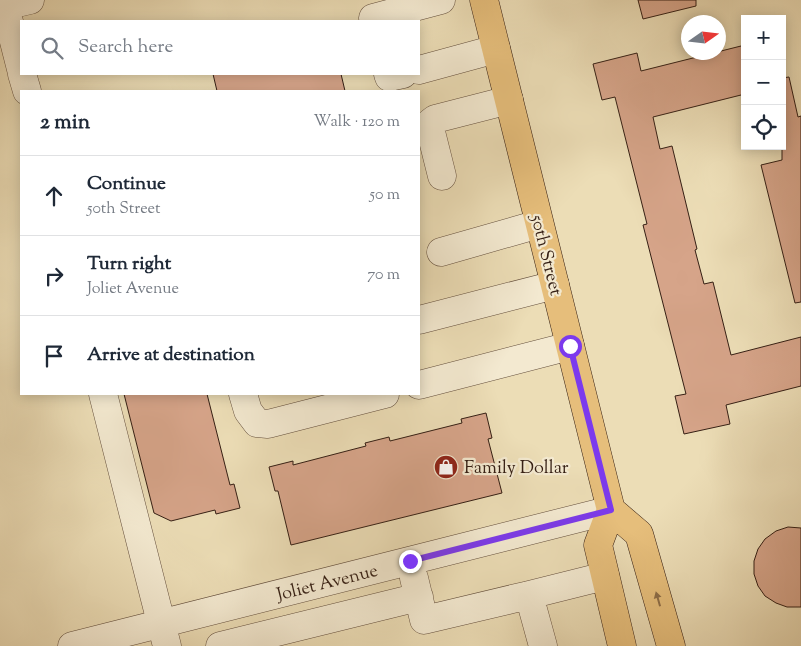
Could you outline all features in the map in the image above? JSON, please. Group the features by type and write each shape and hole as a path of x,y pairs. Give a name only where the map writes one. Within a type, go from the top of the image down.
{"main road":[{"name":"50th Street","path":"484,0 611,510"},
{"path":"622,646 598,545 611,510 639,534 671,646"}],"street":[{"path":"372,13 441,0"},
{"path":"12,5 20,62"},
{"path":"420,70 496,50"},
{"path":"22,75 27,90"},
{"path":"442,176 430,128 425,120 509,100"},
{"path":"441,252 540,224"},
{"path":"420,320 555,286"},
{"path":"420,385 570,346"},
{"path":"103,395 164,635"},
{"path":"243,395 248,411 257,423 268,424 381,395"},
{"name":"Joliet Avenue","path":"72,646 164,635 410,561 611,510"},
{"path":"410,561 424,620 606,576"},
{"path":"529,595 543,646"},
{"path":"220,646 419,597"}],"building":[{"path":"638,0 696,0 696,6 643,19"},
{"path":"741,46 741,95 653,117 660,149 672,146 704,284 713,282 731,355 801,337 801,386 726,405 730,424 684,434 675,396 686,394 643,225 647,224 615,97 602,100 593,64 637,53 641,71 685,60 726,60 726,50"},
{"path":"213,75 341,75 345,90 217,90"},
{"path":"786,77 789,77 798,117 801,116 801,302 795,303 761,165 782,160 782,150 786,150"},
{"path":"124,395 207,395 230,485 234,484 240,508 216,514 215,510 171,521 154,513"},
{"path":"486,413 492,438 488,439 502,493 291,545 278,491 275,491 269,467 293,461 293,465 366,446 365,443 389,437 390,441 462,423 461,419"},
{"path":"788,527 801,528 801,607 787,607 765,596 758,586 754,574 754,561 758,549 765,539 776,531"}],"place":[{"name":"Family Dollar","path":"446,467"}],"route":[{"path":"410,561 611,510 570,346"}]}
